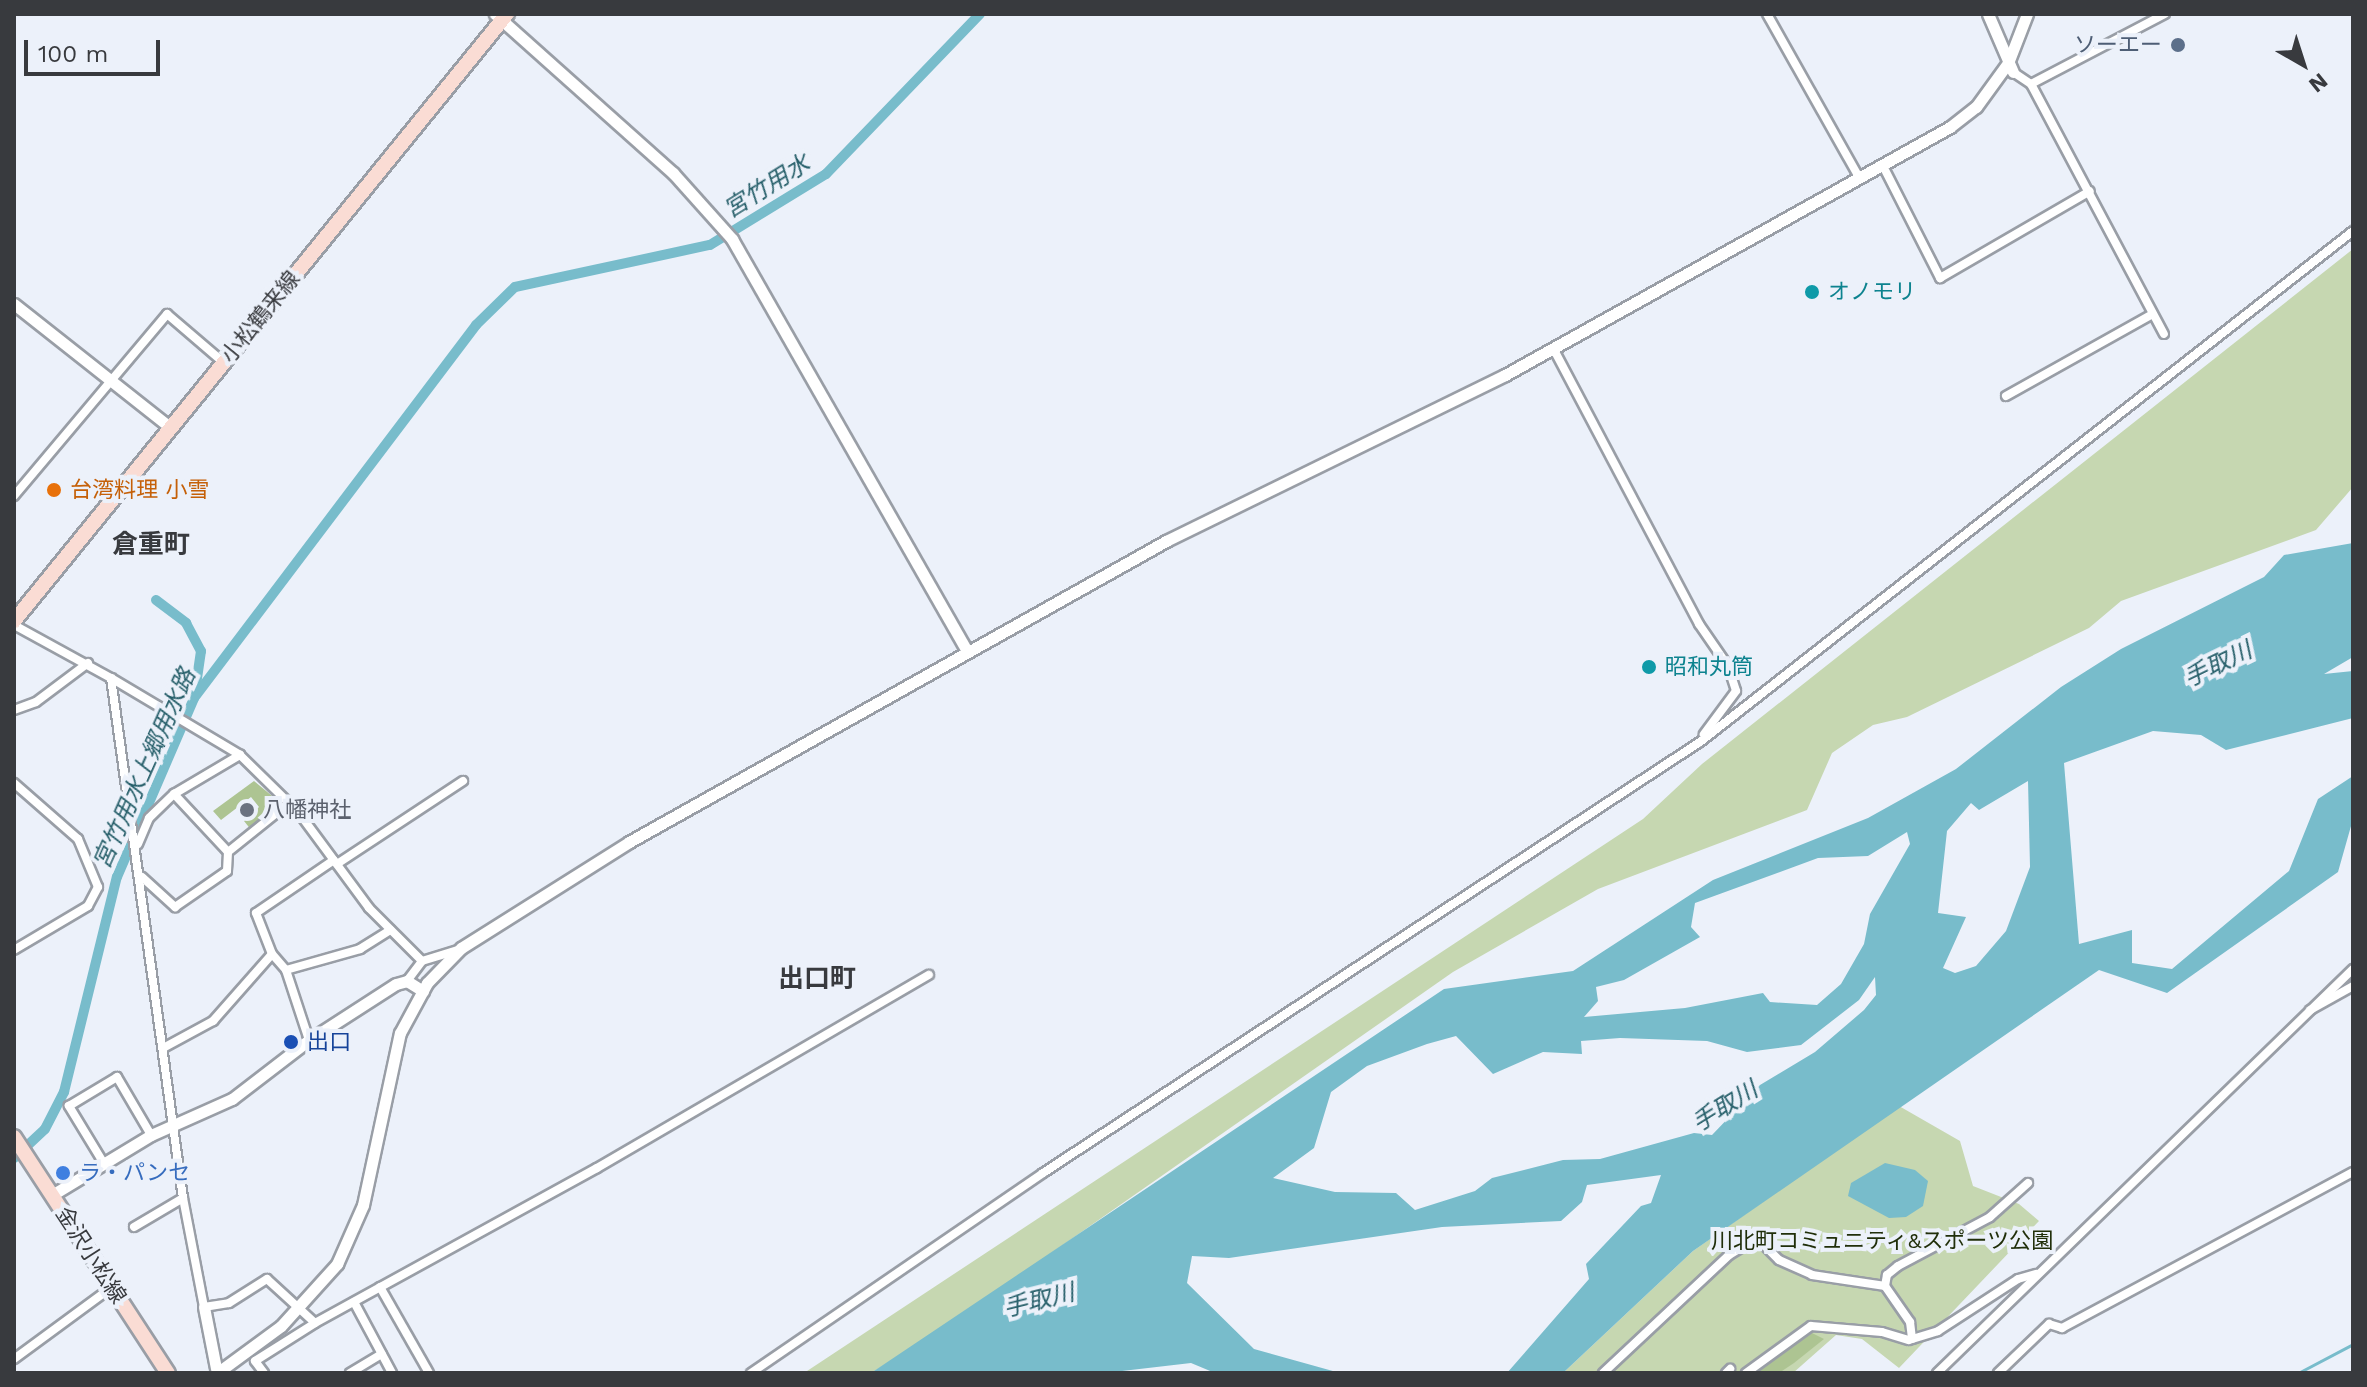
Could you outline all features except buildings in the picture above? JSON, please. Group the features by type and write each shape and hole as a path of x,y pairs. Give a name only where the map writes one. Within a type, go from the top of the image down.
{"main road":[{"name":"小松鶴来線","path":"14,623 501,16"},
{"name":"金沢小松線","path":"16,1140 168,1373"}],"street":[{"path":"1767,14 1860,179"},
{"path":"1988,14 2010,68 2031,84 2164,334"},
{"path":"52,1195 151,1135 232,1099 309,1040 407,981 422,961 461,948 629,842 967,651 1166,541 1553,348 1883,166 1967,114 2010,68 2027,14"},
{"path":"2031,84 2165,14"},
{"path":"501,16 591,96 732,239 967,651"},
{"path":"1883,166 1940,278 2090,191"},
{"path":"751,1373 1031,1182 1700,742 2353,231"},
{"path":"14,304 171,428"},
{"path":"14,496 167,314 223,362"},
{"path":"2006,396 2153,314"},
{"path":"1553,348 1699,624 1728,666 1736,691 1700,742"},
{"path":"14,623 88,663 240,755 289,803 391,930 422,961"},
{"path":"14,710 36,702 88,663"},
{"path":"111,678 134,818 183,1198 211,1358 217,1373 224,1371 298,1307 337,1264 363,1205 400,1033 423,991 461,948"},
{"path":"137,840 149,818 174,794 240,755"},
{"path":"309,1040 286,970 272,954 256,913 463,781"},
{"path":"14,783 78,839 98,887 88,906 14,950"},
{"path":"142,877 175,907 227,871 228,852 174,794"},
{"path":"228,852 289,803"},
{"path":"286,970 360,949 391,930"},
{"path":"165,1047 213,1021 272,954"},
{"path":"1937,1373 2353,969"},
{"path":"264,1373 255,1361 315,1323 929,975"},
{"path":"407,981 423,991"},
{"path":"2309,1010 2321,1008 2353,986"},
{"path":"103,1162 69,1106 117,1077 151,1135"},
{"path":"1998,1373 2049,1324 2062,1328 2351,1173 2353,1184"},
{"path":"1912,1339 1910,1322 1885,1286 1887,1275 1898,1266 1990,1217 2028,1183"},
{"path":"134,1227 183,1198"},
{"path":"1603,1373 1729,1255 1749,1243 1764,1245 1779,1260 1812,1275 1885,1286"},
{"path":"1746,1373 1811,1326 1912,1339 1938,1331 2018,1279 2037,1273"},
{"path":"204,1307 229,1303 267,1279 315,1323"},
{"path":"14,1359 112,1287"},
{"path":"380,1287 429,1373"},
{"path":"354,1302 392,1373"},
{"path":"350,1373 382,1354"}],"green space":[{"path":"2353,249 2353,487 2316,530 2121,601 2089,628 1907,717 1873,725 1832,753 1807,810 1598,889 1453,972 937,1333 871,1373 804,1373 1643,819 1702,764"},
{"path":"254,781 283,805 252,831 244,821 259,807 251,797 221,820 213,811"},
{"name":"川北町コミュニティ&スポーツ公園","path":"1899,1106 1960,1141 1973,1186 2019,1204 2039,1221 1899,1368 1862,1339 1836,1335 1793,1373 1563,1373 1693,1251"},
{"path":"1812,1333 1824,1339 1794,1363 1779,1373 1755,1373"}],"water":[{"name":"手取川","path":"2353,543 2353,657 2324,674 2353,671 2353,718 2226,750 2201,735 2153,731 2064,763 2079,944 2132,930 2132,963 2172,969 2289,871 2318,799 2353,776 2353,819 2338,872 2167,993 2099,970 1693,1251 1563,1373 1507,1373 1589,1279 1586,1264 1641,1206 1651,1203 1661,1175 1587,1185 1582,1202 1561,1221 1442,1227 1229,1258 1192,1256 1187,1283 1254,1349 1340,1373 1215,1373 1191,1363 1105,1373 871,1373 1444,989 1573,971 1713,880 1868,818 1956,769 2061,687 2121,649 2264,577 2284,555","holes":["2028,781 2030,867 2006,931 1976,966 1955,973 1943,968 1966,917 1938,913 1947,831 1971,803 1979,810","1907,832 1910,844 1870,914 1864,944 1841,984 1817,1005 1770,1002 1763,993 1685,1008 1584,1017 1598,1001 1596,987 1624,980 1700,937 1691,927 1695,903 1818,858 1868,856","1875,977 1876,995 1864,1010 1815,1052 1760,1085 1712,1135 1694,1133 1600,1159 1563,1160 1492,1178 1475,1191 1415,1210 1396,1193 1335,1192 1273,1178 1314,1148 1331,1092 1367,1066 1427,1044 1456,1036 1493,1074 1543,1052 1582,1054 1581,1041 1620,1038 1707,1041 1747,1052 1801,1045 1859,1000"]},
{"path":"1885,1163 1915,1170 1928,1181 1923,1206 1906,1217 1889,1218 1848,1196 1851,1183"}],"waterway":[{"name":"宮竹用水上郷用水路","path":"14,1158 45,1129 64,1092 117,877 194,698 476,325 515,287 710,245 826,174 980,14"},
{"path":"156,600 186,623 201,651 195,692"},
{"path":"2298,1373 2353,1344"}],"place":[{"name":"ソーエー","path":"2178,45"},
{"name":"オノモリ","path":"1812,292"},
{"name":"台湾料理 小雪","path":"54,490"},
{"name":"昭和丸筒","path":"1649,667"},
{"name":"八幡神社","path":"247,810"},
{"name":"出口","path":"291,1042"},
{"name":"ラ・パンセ","path":"63,1173"}],"district":[{"name":"倉重町","path":"151,545"},
{"name":"出口町","path":"817,979"}],"water label":[{"name":"宮竹用水","path":"767,187"}]}
